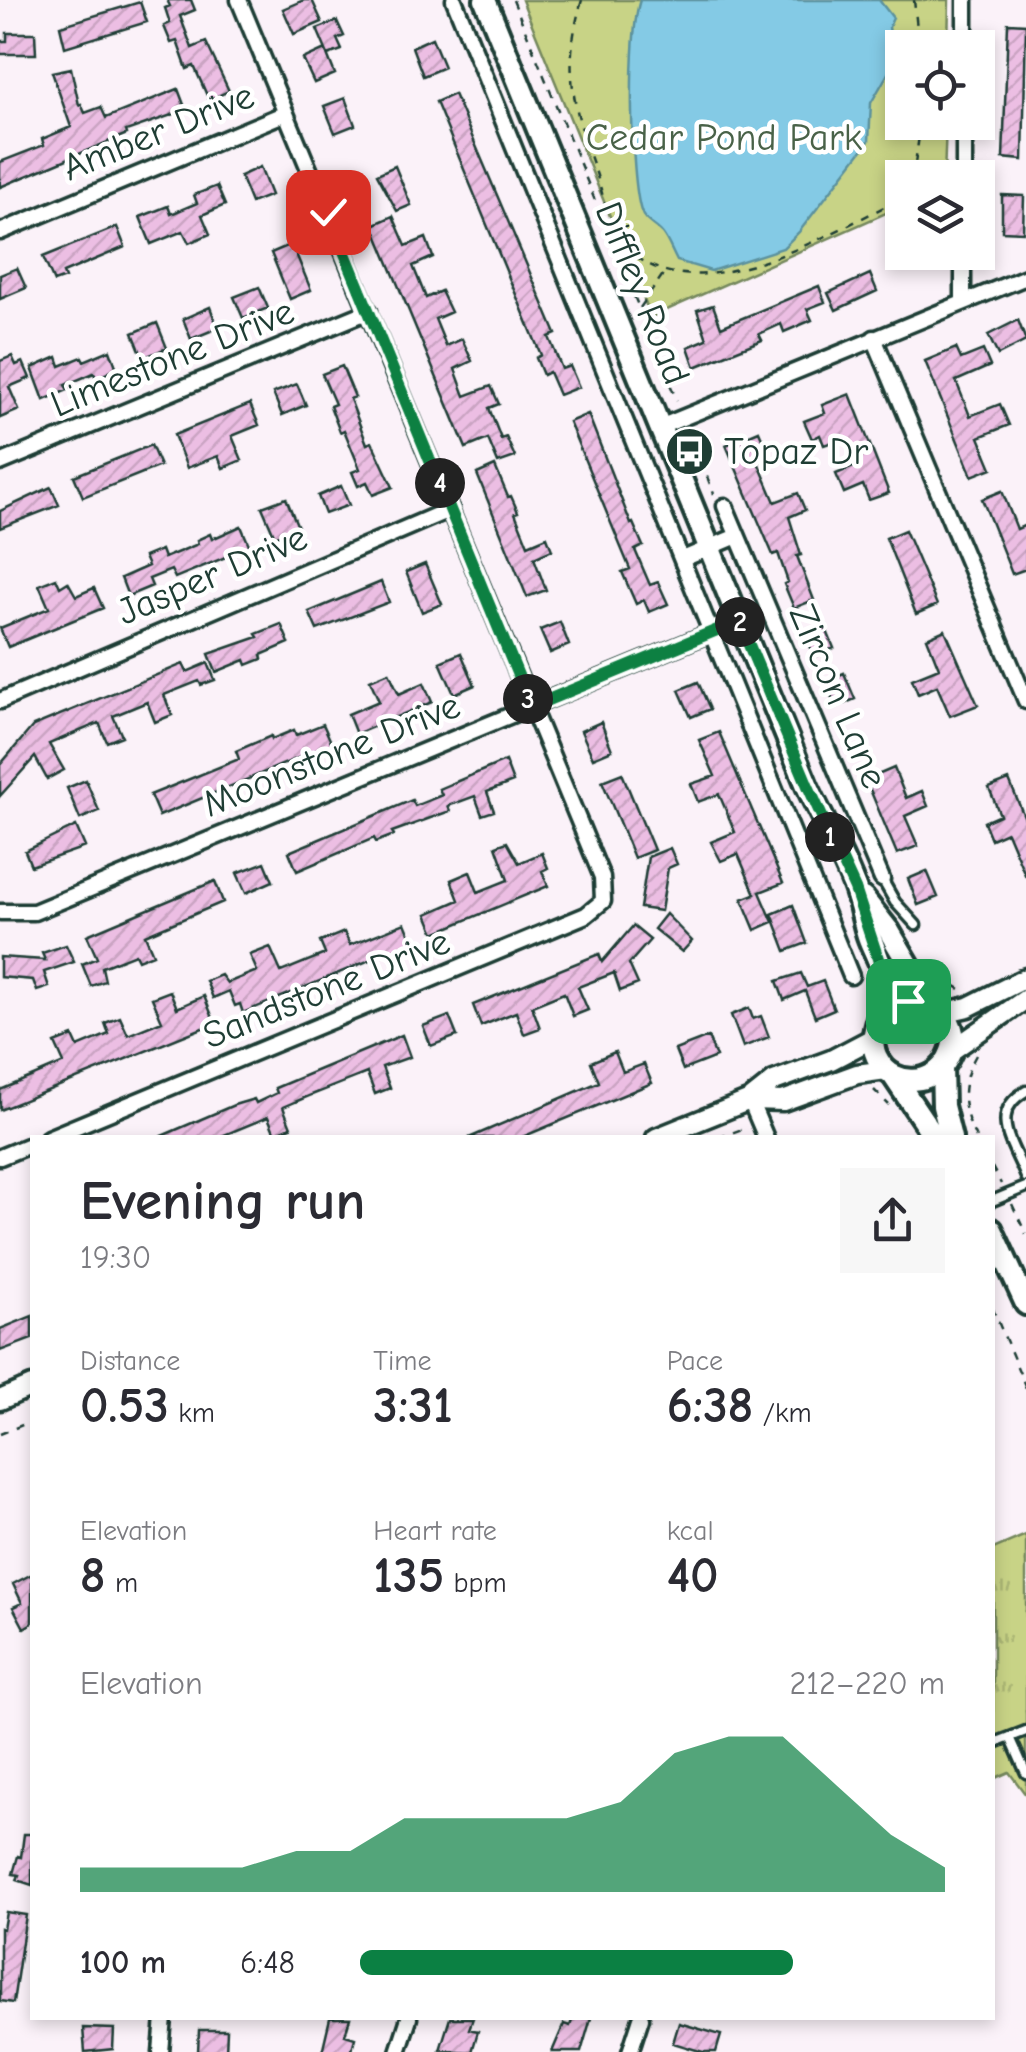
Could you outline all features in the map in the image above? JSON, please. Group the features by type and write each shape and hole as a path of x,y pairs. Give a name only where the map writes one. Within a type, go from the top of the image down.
{"main road":[{"name":"Diffley Road","path":"485,0 739,621 855,889 886,983 875,1030"},
{"name":"Diffley Road","path":"855,889 889,931 937,1009"},
{"path":"933,1135 874,1050 875,1030 886,1011 908,1001 937,1009 949,1024 942,1106 951,1135"},
{"path":"889,1072 918,1080 947,1059"},
{"path":"995,1237 1026,1304"}],"street":[{"path":"239,0 531,707"},
{"path":"454,0 851,976"},
{"path":"965,0 965,30"},
{"name":"Amber Drive","path":"0,232 286,113"},
{"path":"963,270 963,302"},
{"path":"660,427 1026,277"},
{"name":"Limestone Drive","path":"0,463 368,311"},
{"path":"874,338 1026,701"},
{"name":"Zircon Lane","path":"724,506 882,880"},
{"name":"Jasper Drive","path":"0,701 450,508"},
{"path":"683,559 737,536"},
{"name":"Moonstone Drive","path":"0,912 34,912 739,621"},
{"name":"Sandstone Drive","path":"55,1135 586,915 603,900 602,877 531,707"},
{"path":"937,1009 968,1007 1026,978"},
{"path":"947,1059 1026,999"},
{"path":"663,1135 750,1100 774,1081 831,1060 875,1030"},
{"path":"750,1100 783,1101 857,1074 889,1072"},
{"path":"750,1100 765,1135"},
{"path":"0,1157 30,1145"},
{"path":"0,1400 30,1387"},
{"path":"162,2052 164,2020"},
{"path":"398,2052 408,2020"},
{"path":"630,2052 640,2020"}],"lane":[{"path":"882,880 916,925"},
{"path":"1026,1091 1007,1105 1004,1116 1026,1177"},
{"path":"995,1200 1026,1187"},
{"path":"995,1743 1026,1730"},
{"path":"1010,1737 1026,1774"}],"path":[{"path":"513,0 716,498 724,506"},
{"path":"582,0 570,66 570,84 581,131 614,228 647,264 664,273 696,275 761,263 885,206"},
{"path":"914,0 916,30"},
{"path":"639,309 664,273"},
{"path":"995,1314 1026,1388"},
{"path":"0,1434 30,1422"}],"green space":[{"name":"Cedar Pond Park","path":"522,0 949,0 948,30 885,30 885,140 945,140 945,160 885,160 885,214 651,317"},
{"path":"1026,1535 1026,1795 1009,1772 995,1778 995,1548"}],"water":[{"name":"Cedar Pond Park","path":"640,0 879,0 893,18 889,30 885,30 885,79 871,103 869,141 783,248 711,271 677,261 664,236 642,215 632,105"}],"building":[{"path":"167,0 191,0 195,10 180,16 192,48 206,42 229,91 209,100 194,66 187,69 177,41 171,43 164,26 170,23 165,8 170,6"},
{"path":"312,0 322,22 294,34 283,9"},
{"path":"140,2 147,22 65,47 60,26"},
{"path":"337,21 344,36 337,39 342,50 328,55 317,29"},
{"path":"1008,23 1026,24 1023,160 1003,158"},
{"path":"7,33 35,33 36,54 0,54 0,41 7,41"},
{"path":"432,38 444,67 423,76 412,47"},
{"path":"325,49 335,74 314,83 303,59"},
{"path":"71,68 79,105 85,113 101,107 106,118 178,89 186,110 126,131 127,134 0,187 0,162 44,145 42,139 71,127 52,72"},
{"path":"454,94 556,334 549,337 562,369 570,366 579,387 559,395 549,372 543,375 536,358 541,355 436,102"},
{"path":"345,98 355,125 335,133 324,106"},
{"path":"395,166 411,205 397,211 377,174"},
{"path":"260,167 271,195 251,203 240,176"},
{"path":"217,186 225,205 202,215 210,234 189,243 183,231 151,244 140,217 168,206 171,214 197,203 194,195"},
{"path":"1002,195 1024,196 1023,232 1002,231"},
{"path":"393,216 406,246 426,238 433,257 413,266 426,298 441,291 451,312 435,319 446,346 462,339 472,361 455,369 465,396 491,386 499,404 489,408 501,439 506,437 515,457 498,463 488,439 466,448 373,225"},
{"path":"117,227 125,247 63,273 65,278 54,282 43,257"},
{"path":"292,244 311,290 290,299 271,253"},
{"path":"17,268 26,288 0,299 0,275"},
{"path":"870,274 877,291 836,310 828,293"},
{"path":"819,286 825,302 807,309 812,320 784,332 781,324 759,334 762,340 695,367 688,347 707,339 697,310 713,305 721,327"},
{"path":"259,287 268,308 243,318 234,297"},
{"path":"210,307 218,328 191,339 183,319"},
{"path":"1018,320 1026,341 998,355 988,335"},
{"path":"157,323 167,348 143,358 133,333"},
{"path":"956,348 961,359 983,350 990,366 956,381 970,416 1000,404 1009,425 979,437 992,468 972,476 925,361"},
{"path":"110,350 117,369 65,385 68,390 44,400 32,368 57,357 60,366"},
{"path":"12,356 16,365 23,362 30,378 9,387 19,410 0,418 0,361"},
{"path":"342,366 367,444 372,442 393,487 373,495 367,482 358,486 352,472 360,469 344,430 340,432 330,406 335,404 322,374"},
{"path":"297,384 306,405 282,415 273,393"},
{"path":"850,394 889,493 869,500 863,485 844,493 836,474 856,466 844,438 824,445 820,435 812,439 804,421 825,413 822,405"},
{"path":"250,404 259,425 232,436 242,460 223,468 218,456 187,468 174,435"},
{"path":"588,414 643,546 635,550 650,585 658,582 668,604 649,612 644,600 636,604 622,572 630,569 569,422"},
{"path":"759,431 770,457 758,462 775,502 798,493 805,510 789,517 801,555 797,556 814,600 794,608 778,553 773,555 726,445"},
{"path":"151,445 160,466 83,497 74,476"},
{"path":"495,466 518,512 515,513 528,545 547,537 552,550 534,558 546,590 527,597 477,474"},
{"path":"341,486 349,505 325,514 318,496"},
{"path":"51,487 59,505 0,528 0,511"},
{"path":"1002,491 1017,529 1026,525 1026,569 1012,574 982,499"},
{"path":"286,498 298,527 275,537 262,507"},
{"path":"241,526 250,547 175,578 171,570 149,579 152,586 128,596 121,578 148,566 144,557 161,550 164,558 198,544 197,540 210,534 212,539"},
{"path":"905,530 937,605 916,614 886,538"},
{"path":"425,564 442,604 422,612 406,572"},
{"path":"56,578 60,587 68,582 76,596 94,588 103,608 8,647 0,628 49,608 39,585"},
{"path":"381,582 389,602 317,630 309,612"},
{"path":"560,622 569,645 550,653 540,630"},
{"path":"281,624 289,643 247,665 245,660 216,672 209,654 258,637 256,634"},
{"path":"825,626 834,648 814,657 805,634"},
{"path":"945,630 978,705 950,716 937,686 918,694 912,679 939,668 927,638"},
{"path":"461,653 475,685 454,694 440,662"},
{"path":"208,663 215,680 201,685 199,681 164,695 172,715 155,722 147,702 113,716 122,736 107,742 99,723 49,744 64,770 47,779 35,757 0,796 0,765 33,726 183,664 187,672"},
{"path":"389,672 399,694 424,683 432,702 356,734 348,714 379,701 370,680"},
{"path":"844,673 855,699 836,707 825,681"},
{"path":"698,682 710,709 691,717 679,690"},
{"path":"601,722 612,750 593,758 581,731"},
{"path":"323,724 332,744 159,816 150,795 239,759 236,751 271,736 272,739 294,730 296,735"},
{"path":"719,732 783,883 760,892 773,922 755,930 742,899 755,894 738,854 721,861 711,842 735,832 719,794 698,802 691,784 715,776 699,740"},
{"path":"505,761 513,782 487,792 494,811 482,815 475,796 448,806 450,811 392,832 394,835 376,842 374,838 297,871 289,852 412,800 415,806 442,795 439,789"},
{"path":"894,768 906,798 922,791 928,806 905,816 918,846 897,854 866,780"},
{"path":"622,773 654,850 634,858 602,781"},
{"path":"86,780 99,811 80,819 67,788"},
{"path":"1009,780 1026,821 1026,877 1007,832 991,839 984,822 1000,815 989,788"},
{"path":"76,826 85,847 31,866 25,851"},
{"path":"507,842 519,863 542,853 548,868 542,871 548,886 435,933 427,914 459,900 451,880 470,872 478,892 508,880 496,846"},
{"path":"670,848 677,864 668,868 661,911 640,908 648,857"},
{"path":"265,862 273,881 246,893 237,873"},
{"path":"927,871 938,897 918,905 908,879"},
{"path":"215,881 223,902 145,935 153,954 138,960 135,954 102,967 105,981 91,986 82,964 97,958 87,935"},
{"path":"793,905 807,943 786,951 772,914"},
{"path":"666,914 692,941 682,952 654,929"},
{"path":"405,923 413,942 243,1013 229,991 213,998 206,981 221,975 227,983 257,971 250,955 270,947 281,972 325,954 320,942 344,932 350,945"},
{"path":"633,926 650,940 629,964 638,984 620,991 614,973 578,987 588,1010 573,1016 564,993 532,1006 540,1028 524,1034 516,1012 481,1026 473,1005 599,954 602,962"},
{"path":"66,945 74,962 44,972 49,987 37,991 33,980 0,977 0,957 45,960 42,953"},
{"path":"801,973 807,987 823,981 834,1009 815,1017 805,991 784,1000 777,981"},
{"path":"170,991 177,1008 204,996 215,1023 0,1110 0,1090 64,1063 55,1043 73,1036 78,1047 109,1034 105,1023 120,1017 128,1035 162,1021 152,998"},
{"path":"749,1008 753,1019 761,1016 769,1037 743,1047 731,1015"},
{"path":"449,1016 457,1036 431,1046 423,1026"},
{"path":"402,1035 410,1057 382,1067 390,1088 375,1094 367,1073 283,1107 291,1127 275,1134 268,1117 224,1135 164,1135 234,1105 254,1099 256,1103 277,1093 275,1088"},
{"path":"708,1037 716,1057 683,1070 675,1050"},
{"path":"615,1052 623,1072 644,1064 652,1083 527,1135 476,1135 599,1082 591,1062"},
{"path":"30,1317 30,1340 0,1351 0,1329"},
{"path":"30,1575 30,1624 24,1628 13,1607 22,1603 13,1584"},
{"path":"24,1834 30,1834 30,1884 17,1880 19,1875 13,1874 18,1856 21,1857"},
{"path":"6,1912 26,1915 13,2003 0,2001 0,1928 3,1929"},
{"path":"330,2020 349,2020 345,2035 355,2038 351,2052 322,2052"},
{"path":"449,2020 472,2020 469,2029 478,2031 472,2052 440,2050"},
{"path":"572,2020 590,2020 581,2052 552,2052 564,2024 570,2026"},
{"path":"679,2023 721,2035 716,2052 673,2043"},
{"path":"83,2028 114,2029 113,2049 85,2052"},
{"path":"199,2030 227,2030 226,2052 198,2052"}],"place":[{"name":"Topaz Dr","path":"689,451"}],"route":[{"path":"328,212 531,707 739,621 855,889 869,940 881,964 886,983 878,1022 896,1004 908,1001"}]}
